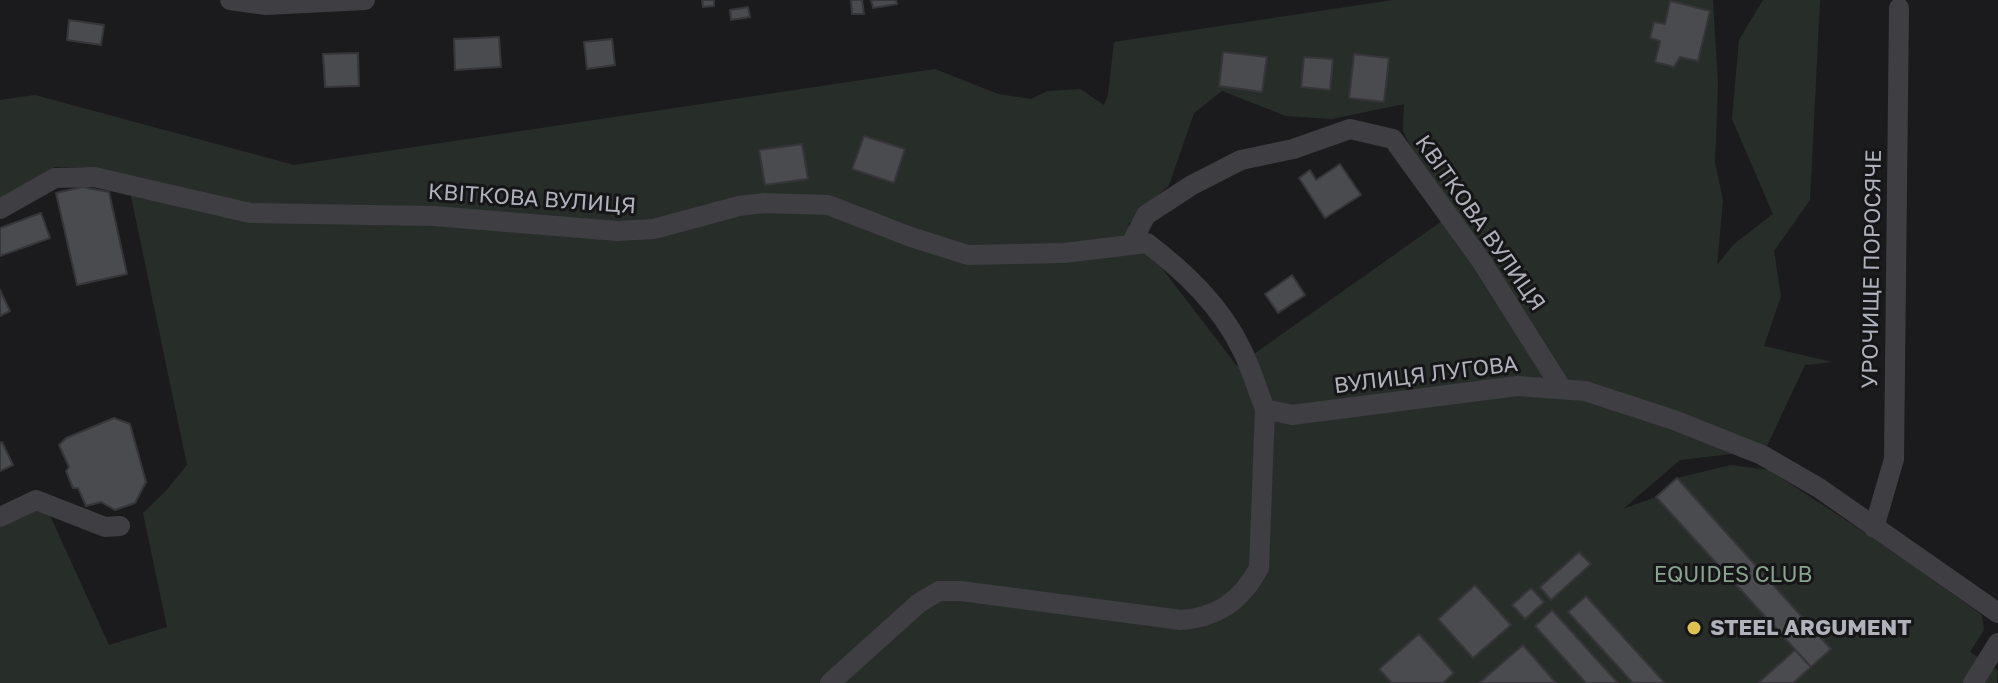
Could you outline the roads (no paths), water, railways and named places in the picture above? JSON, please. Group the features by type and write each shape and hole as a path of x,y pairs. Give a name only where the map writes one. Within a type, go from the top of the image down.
{"street":[{"path":"230,0 266,5 365,0"},
{"name":"УРОЧИЩЕ ПОРОСЯЧЕ","path":"1874,528 1894,459 1899,8"},
{"name":"КВІТКОВА ВУЛИЦЯ","path":"0,209 55,178 94,177 250,213 434,216 617,231 654,229 739,206 764,203 828,205 968,255 1064,253 1131,244 1146,215 1192,185 1241,160 1293,149 1350,129 1393,139 1482,262 1562,389"},
{"path":"830,683 919,603 939,591 961,591 1181,620 1202,618 1223,611 1248,589 1259,568 1265,409 1243,350 1221,314 1182,270 1147,243 1131,244"},
{"name":"ВУЛИЦЯ ЛУГОВА","path":"1265,409 1292,415 1517,386 1585,391 1674,420 1762,455 1819,488 1998,613"},
{"path":"0,517 36,500 105,527 120,526"},
{"path":"1973,683 1998,643"}],"place":[{"name":"STEEL ARGUMENT","path":"1694,628"}],"park label":[{"name":"EQUIDES CLUB","path":"1733,575"}]}
